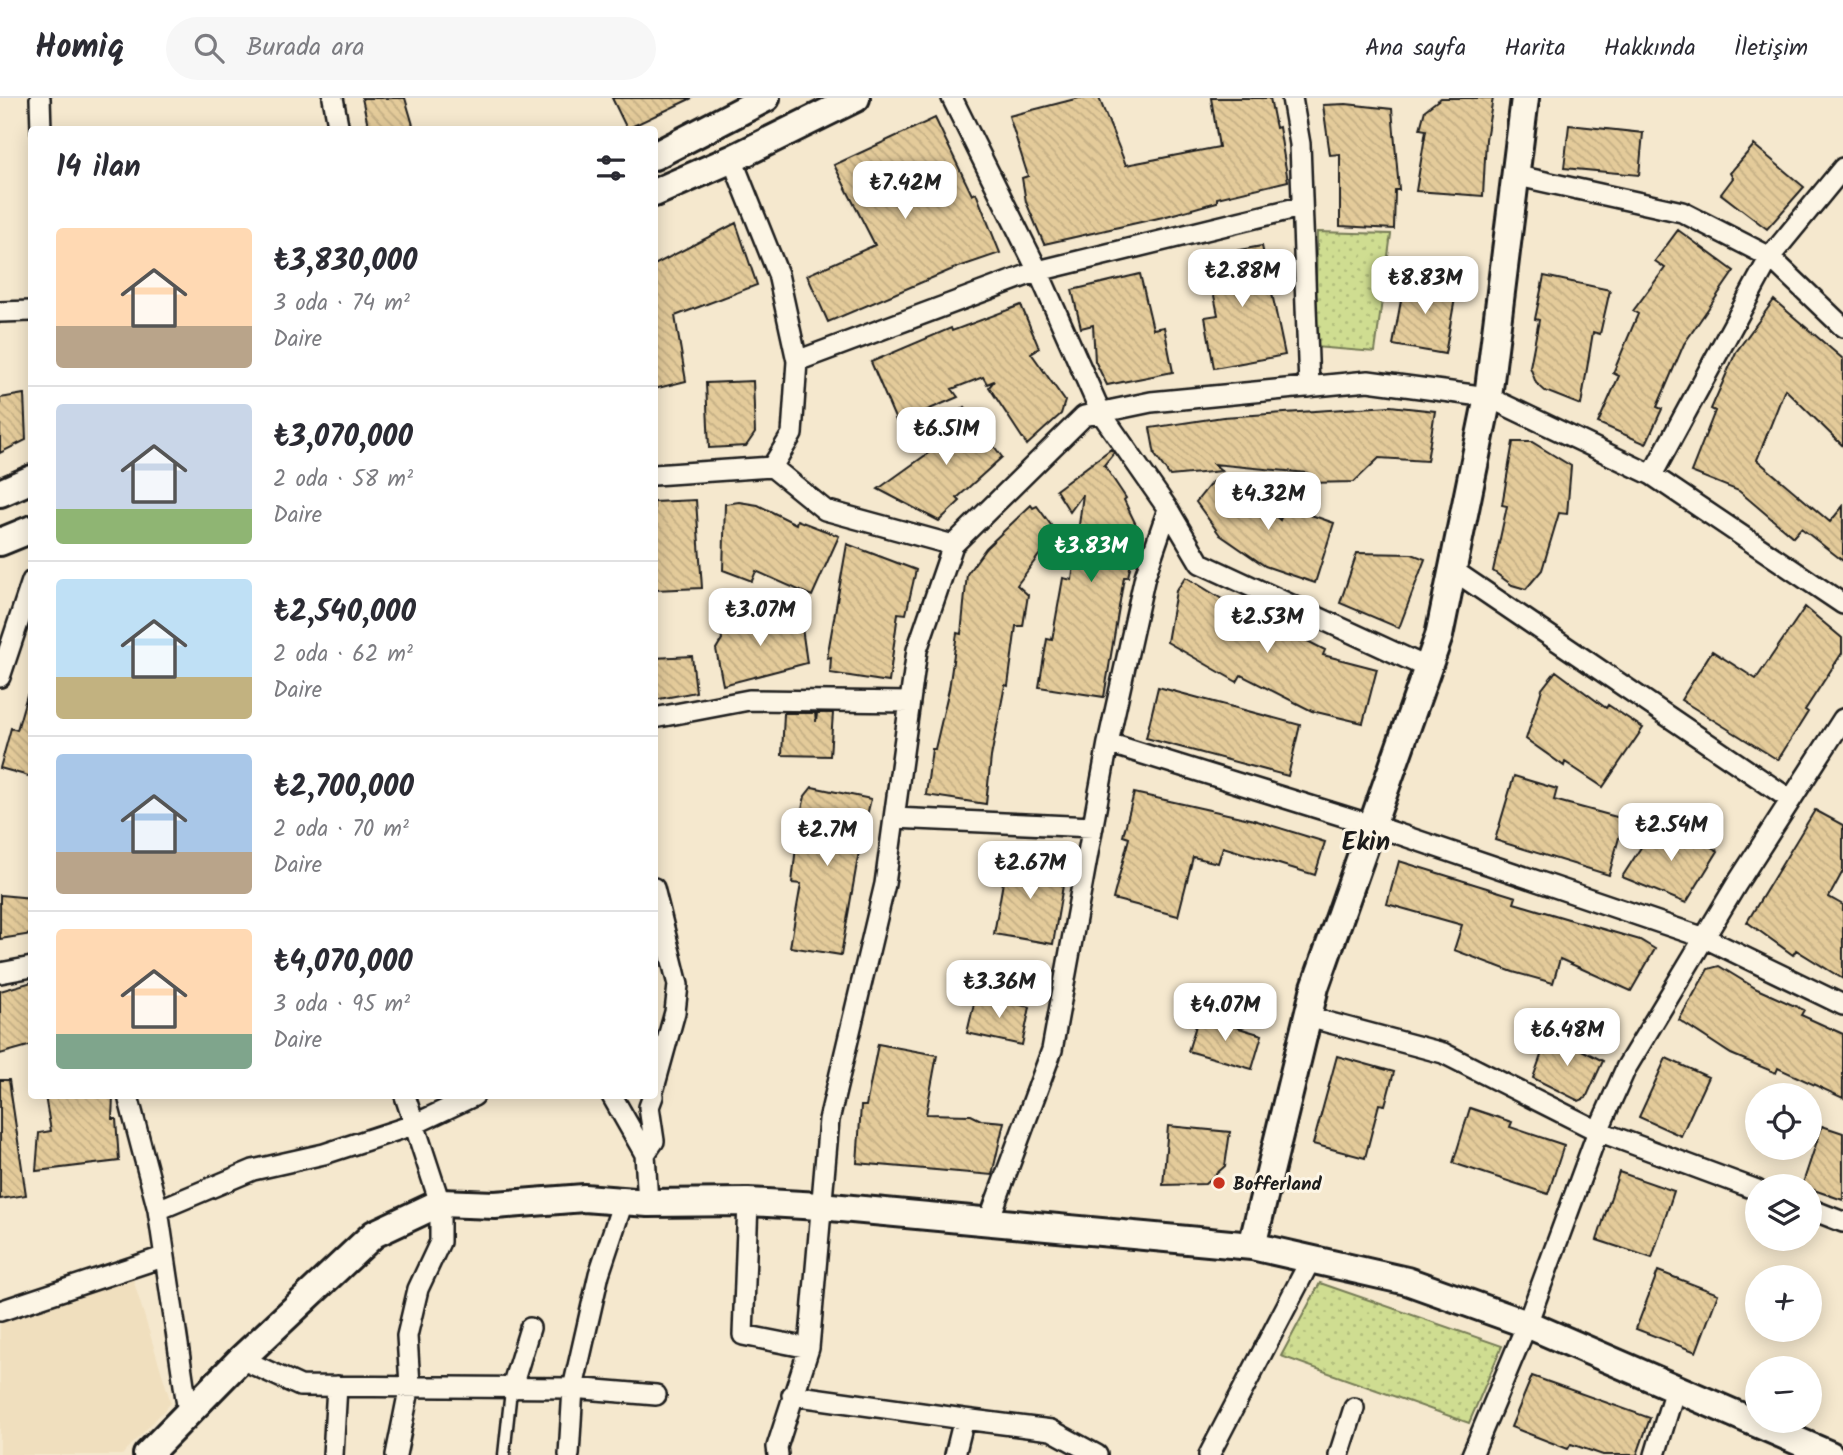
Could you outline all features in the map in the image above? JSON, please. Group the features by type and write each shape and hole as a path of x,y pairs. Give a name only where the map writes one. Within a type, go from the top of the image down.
{"street":[{"path":"40,98 41,126"},
{"path":"333,98 338,126"},
{"path":"658,153 728,106 766,98"},
{"path":"658,191 732,159 856,98"},
{"path":"952,98 1038,271 1101,413 1168,509 1200,563 1428,668"},
{"path":"1292,98 1300,144 1300,207 1309,387"},
{"path":"1252,1246 1315,987 1439,636 1488,397 1518,176 1525,98"},
{"path":"732,159 778,274 797,362 792,434 772,467"},
{"path":"1652,475 1770,257 1843,168"},
{"path":"1518,176 1682,212 1770,257 1843,327"},
{"path":"797,362 1038,271 1300,207"},
{"path":"0,312 28,311"},
{"path":"778,1455 777,1447 792,1395 809,1348 829,1120 885,884 917,650 953,545 1084,416 1151,402 1368,382 1488,397 1652,475 1843,604"},
{"path":"658,475 772,467 825,510 953,545"},
{"path":"0,493 28,481"},
{"path":"989,1220 1052,1050 1108,743 1144,576 1168,509"},
{"path":"0,542 28,531"},
{"path":"1453,570 1791,800"},
{"path":"0,677 28,593"},
{"path":"658,717 749,700 910,702"},
{"path":"1472,1455 1527,1324 1598,1131 1626,1068 1843,719"},
{"path":"1108,743 1372,825 1705,938 1843,1005"},
{"path":"894,818 1093,827"},
{"path":"658,911 678,985 675,1012 658,1074"},
{"path":"0,973 28,968"},
{"path":"1308,1017 1443,1053 1598,1131 1745,1186"},
{"path":"129,1099 158,1210 188,1412"},
{"path":"396,1455 410,1385 407,1336 418,1289 440,1242 440,1203 406,1099"},
{"path":"158,1210 253,1171 324,1154 413,1125 468,1099"},
{"path":"614,1099 645,1154"},
{"path":"578,1455 569,1455 573,1388 599,1274 636,1201 645,1154 654,1141 649,1107 652,1099"},
{"path":"147,1455 241,1359 374,1234 440,1203 495,1205 584,1198 820,1206 1252,1246 1407,1281 1527,1324 1830,1455"},
{"path":"748,1202 743,1335 809,1348"},
{"path":"1822,1214 1843,1222"},
{"path":"0,1311 163,1257"},
{"path":"1209,1455 1311,1259"},
{"path":"511,1390 530,1328"},
{"path":"241,1359 300,1385 410,1385 511,1390 573,1388 656,1395"},
{"path":"333,1455 337,1385"},
{"path":"1655,1455 1675,1389"},
{"path":"792,1395 1051,1430 1097,1455"},
{"path":"1339,1455 1354,1408"},
{"path":"955,1455 964,1419"}],"lane":[{"path":"504,1455 511,1390"}],"shaded area":[{"path":"133,1279 171,1403 122,1455 0,1455 0,1324"}],"green space":[{"path":"1317,232 1391,234 1375,352 1315,347"},
{"path":"1320,1283 1502,1346 1469,1423 1281,1356"}],"building":[{"path":"362,98 405,98 413,125 368,126"},
{"path":"612,98 692,98 633,126 626,126"},
{"path":"1079,98 1099,98 1126,165 1219,147 1211,98 1270,98 1276,128 1279,127 1288,181 1217,198 1217,202 1163,217 1044,244 1026,202 1022,178 1028,176 1009,116"},
{"path":"1441,98 1493,98 1486,139 1483,196 1416,191 1426,130 1420,129 1425,110"},
{"path":"1346,104 1392,109 1399,190 1395,190 1394,229 1340,226 1340,154 1330,155 1323,105"},
{"path":"935,118 972,195 976,193 1000,253 953,269 828,322 807,275 875,245 834,165"},
{"path":"1569,125 1643,133 1639,175 1564,168"},
{"path":"1754,145 1804,187 1767,229 1721,194 1733,178 1730,173"},
{"path":"736,223 757,285 675,316 686,381 658,388 658,263"},
{"path":"1678,230 1734,271 1684,344 1657,407 1662,409 1646,444 1598,423 1619,376 1613,373 1638,314 1633,311 1665,268 1655,261"},
{"path":"1262,246 1285,355 1214,368 1205,317 1218,315 1206,256"},
{"path":"1140,274 1153,329 1164,327 1173,372 1107,385 1095,361 1093,325 1081,328 1072,290"},
{"path":"1544,276 1610,290 1600,334 1593,332 1581,405 1545,391 1536,383 1530,367 1539,320 1535,319"},
{"path":"1405,278 1457,287 1445,354 1393,345"},
{"path":"1774,300 1843,359 1843,446 1785,389 1757,460 1830,522 1843,506 1843,561 1801,528 1793,537 1739,491 1691,472 1715,411 1711,409 1736,352"},
{"path":"1021,305 1039,348 1031,353 1065,401 1061,414 1027,445 989,387 994,381 987,384 983,377 952,389 958,397 897,423 871,362 951,328 952,331"},
{"path":"753,381 755,433 746,446 709,448 706,383"},
{"path":"24,394 26,440 0,453 0,398"},
{"path":"1390,406 1435,411 1427,461 1379,458 1354,482 1307,483 1307,473 1214,464 1222,471 1170,476 1155,455 1150,428 1223,417"},
{"path":"965,407 1002,457 957,498 960,501 939,521 878,489 934,449 926,438"},
{"path":"1513,442 1532,442 1571,466 1567,514 1559,513 1542,570 1526,589 1512,585 1493,571 1507,506 1502,505"},
{"path":"1111,449 1114,453 1104,465 1126,498 1124,500 1138,529 1128,577 1124,577 1104,697 1039,687 1047,639 1052,640 1063,578 1072,580 1083,494 1070,512 1056,490"},
{"path":"1212,482 1250,495 1280,520 1285,506 1334,523 1315,583 1265,566 1220,535 1196,502"},
{"path":"696,500 702,588 658,590 658,502"},
{"path":"739,502 758,505 796,524 797,520 839,536 812,596 756,571 752,581 723,570 725,504"},
{"path":"1031,505 1033,508 1037,506 1056,532 1017,585 1028,595 1023,626 1016,626 1008,686 1005,685 991,757 986,804 926,795 932,749 935,749 949,689 957,633 961,634 967,574 986,548"},
{"path":"847,544 916,570 906,614 898,613 889,682 830,673 831,657 827,658"},
{"path":"1357,553 1412,554 1425,559 1399,628 1340,603"},
{"path":"1186,577 1235,607 1236,604 1325,650 1323,655 1377,669 1363,723 1312,711 1241,675 1237,682 1167,642 1176,591"},
{"path":"1805,607 1842,638 1842,653 1805,710 1808,712 1778,760 1681,700 1712,651 1756,679"},
{"path":"791,613 802,628 807,663 723,685 716,649 722,639 720,628"},
{"path":"692,656 696,692 658,699 658,658"},
{"path":"1556,671 1606,708 1608,705 1643,728 1603,787 1565,762 1564,766 1526,739 1542,689"},
{"path":"1158,687 1300,725 1288,776 1146,738"},
{"path":"28,695 28,776 0,768 11,728 17,730"},
{"path":"784,713 815,713 816,722 817,713 833,713 830,756 782,755"},
{"path":"1514,776 1557,789 1554,800 1624,819 1609,875 1495,840"},
{"path":"812,787 871,799 841,955 790,947 801,884 792,883 798,828 805,796"},
{"path":"1134,793 1254,820 1325,842 1315,875 1223,847 1218,863 1193,857 1178,916 1113,899 1129,838 1123,836"},
{"path":"1815,810 1843,825 1843,871 1829,897 1843,905 1843,979 1796,950 1793,955 1747,922"},
{"path":"1654,827 1678,833 1680,829 1718,851 1686,903 1622,877"},
{"path":"1007,859 1066,868 1053,944 994,934"},
{"path":"1399,861 1516,897 1514,903 1640,940 1655,949 1631,991 1560,959 1553,983 1513,972 1454,950 1462,925 1387,904"},
{"path":"0,895 28,898 28,935 0,939"},
{"path":"1719,966 1757,989 1804,1010 1801,1015 1843,1034 1843,1098 1822,1088 1822,1083 1810,1083 1778,1068 1776,1073 1731,1054 1679,1020 1708,969"},
{"path":"28,983 28,1046 0,1054 0,991"},
{"path":"976,995 1030,1007 1022,1045 967,1033"},
{"path":"1199,1016 1262,1035 1252,1069 1188,1051"},
{"path":"1549,1033 1603,1061 1586,1098 1579,1101 1533,1078"},
{"path":"878,1044 937,1055 926,1114 971,1115 981,1120 1004,1122 992,1175 857,1163 861,1106 866,1106"},
{"path":"1337,1056 1394,1072 1385,1105 1379,1104 1365,1158 1313,1144"},
{"path":"1666,1058 1708,1077 1681,1136 1639,1117"},
{"path":"0,1080 9,1080 26,1195 0,1199"},
{"path":"46,1099 113,1099 112,1119 116,1119 119,1161 36,1171 39,1133 51,1131"},
{"path":"1470,1108 1512,1122 1510,1127 1564,1145 1548,1194 1453,1163"},
{"path":"1168,1126 1230,1132 1225,1166 1205,1184 1163,1185"},
{"path":"1822,1126 1843,1133 1843,1200 1822,1193 1822,1174 1806,1174 1811,1160 1822,1160"},
{"path":"1619,1172 1674,1191 1652,1258 1597,1240"},
{"path":"1658,1271 1718,1294 1696,1352 1636,1329"},
{"path":"1532,1376 1650,1418 1637,1455 1603,1455 1571,1444 1568,1449 1511,1427"}],"place":[{"name":"Bofferland","path":"1219,1183"}],"district":[{"name":"Ekin","path":"1366,841"}]}
